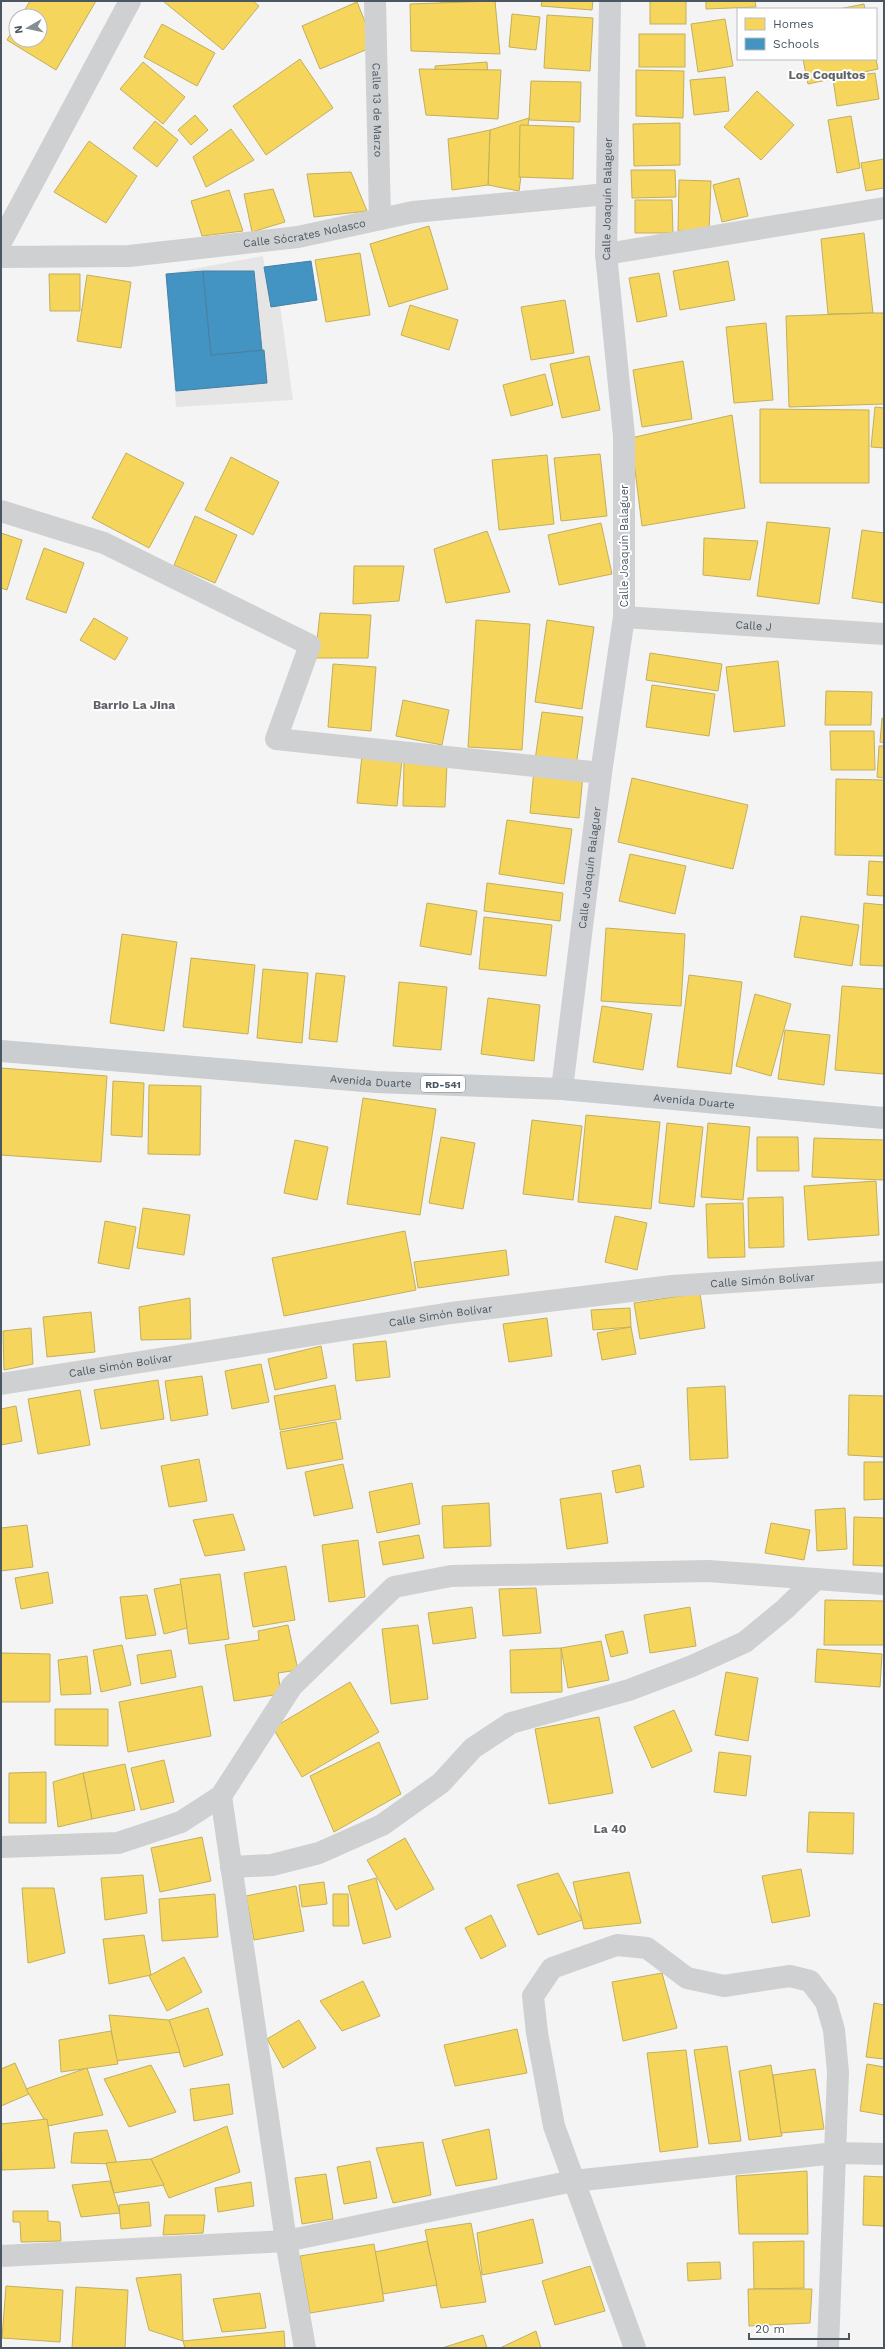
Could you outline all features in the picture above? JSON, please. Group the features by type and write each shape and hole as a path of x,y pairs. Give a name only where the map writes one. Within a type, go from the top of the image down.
{"main road":[{"name":"Calle Joaquín Balaguer","path":"562,1088 600,773 624,617 624,436 606,254 610,1"},
{"name":"Avenida Duarte","path":"1,1051 376,1082 562,1088 884,1118"}],"street":[{"path":"1,242 130,1"},
{"name":"Calle 13 de Marzo","path":"375,1 380,219"},
{"name":"Calle Sócrates Nolasco","path":"1,257 129,256 298,238 413,212 607,194"},
{"path":"606,254 884,208"},
{"path":"1,511 104,543 310,645 276,739 600,773"},
{"name":"Calle J","path":"624,617 884,634"},
{"name":"Calle Simón Bolívar","path":"1,1384 451,1313 672,1286 884,1272"},
{"path":"1,1847 118,1843 181,1822 221,1796 292,1686 394,1587 451,1576 708,1571 884,1584"},
{"path":"231,1867 272,1865 319,1853 382,1824 441,1783 473,1748 511,1723 629,1690 692,1666 745,1642 785,1609 816,1579"},
{"path":"221,1796 286,2241 305,2348"},
{"path":"635,2348 572,2181 554,2126 537,2033 533,1996 552,1968 617,1945 647,1948 687,1978 724,1986 790,1976 810,1981 826,2002 834,2030 838,2072 828,2348"},
{"path":"1,2256 286,2241 572,2181 836,2153 884,2154"}],"shaded area":[{"path":"263,256 271,306 280,305 293,400 176,407 166,274"}],"building: Homes":[{"path":"30,1 96,1 56,70 20,48 48,48 48,8 26,8"},
{"path":"163,1 253,1 259,6 223,50"},
{"path":"441,1 495,1 493,43 440,40"},
{"path":"495,1 500,54 411,51 410,4"},
{"path":"542,1 593,1 592,10 541,6"},
{"path":"650,1 686,1 686,24 650,24"},
{"path":"706,1 755,1 756,7 706,9"},
{"path":"357,2 375,46 320,69 302,26"},
{"path":"864,4 865,8 844,8"},
{"path":"512,14 540,17 536,50 509,47"},
{"path":"547,15 593,18 590,71 544,68"},
{"path":"725,19 733,66 698,72 691,24"},
{"path":"162,24 215,53 197,86 144,57"},
{"path":"639,34 685,34 685,67 639,67"},
{"path":"300,59 333,108 266,155 233,106"},
{"path":"803,60 876,60 878,69 808,84"},
{"path":"143,62 185,97 163,124 120,89"},
{"path":"487,62 490,107 439,111 435,66"},
{"path":"419,69 501,70 498,119 426,115"},
{"path":"636,70 684,71 683,118 636,116"},
{"path":"875,73 879,99 837,106 833,79"},
{"path":"725,77 729,111 694,115 690,80"},
{"path":"531,81 581,82 580,122 529,120"},
{"path":"757,91 794,125 761,160 724,127"},
{"path":"195,115 208,130 191,145 178,130"},
{"path":"851,116 860,168 837,173 828,120"},
{"path":"529,118 519,191 488,185 490,130"},
{"path":"155,121 178,140 157,167 133,148"},
{"path":"680,123 680,165 634,166 633,124"},
{"path":"520,125 574,127 573,179 519,177"},
{"path":"231,129 254,160 206,187 193,157"},
{"path":"490,130 488,185 452,190 448,139"},
{"path":"89,141 137,176 106,223 54,192"},
{"path":"884,159 884,188 866,191 861,163"},
{"path":"631,170 675,170 676,197 632,198"},
{"path":"351,172 367,211 314,217 307,174"},
{"path":"739,178 748,216 722,222 713,185"},
{"path":"679,180 711,181 709,232 678,231"},
{"path":"273,189 285,222 252,232 244,194"},
{"path":"229,190 243,231 202,236 191,201"},
{"path":"635,200 672,200 673,233 635,233"},
{"path":"429,226 448,289 389,307 370,244"},
{"path":"864,233 873,313 828,314 821,239"},
{"path":"360,253 370,315 326,322 315,260"},
{"path":"728,261 735,300 680,310 673,271"},
{"path":"659,273 667,316 637,322 629,278"},
{"path":"49,274 80,274 80,311 50,311"},
{"path":"87,275 131,282 121,348 77,341"},
{"path":"565,300 574,353 531,360 521,307"},
{"path":"410,305 458,320 449,350 401,335"},
{"path":"884,313 884,404 789,407 786,316"},
{"path":"766,323 773,400 734,403 726,327"},
{"path":"589,356 600,410 562,418 550,364"},
{"path":"683,361 692,419 642,427 633,370"},
{"path":"545,374 553,405 511,416 503,385"},
{"path":"875,407 884,408 884,448 871,447"},
{"path":"760,409 869,410 869,483 760,483"},
{"path":"732,415 745,508 642,526 631,438"},
{"path":"126,453 184,483 149,548 92,518"},
{"path":"600,454 607,516 561,521 554,458"},
{"path":"547,455 554,524 499,530 492,460"},
{"path":"231,457 279,482 253,535 205,510"},
{"path":"195,516 237,535 215,583 174,565"},
{"path":"767,522 830,528 819,604 757,596"},
{"path":"601,523 612,574 559,585 548,535"},
{"path":"862,530 884,533 884,603 852,598"},
{"path":"487,531 510,592 446,603 434,549"},
{"path":"1,533 22,540 7,590 1,588"},
{"path":"704,538 758,541 750,580 703,575"},
{"path":"44,548 84,563 66,613 26,599"},
{"path":"354,566 404,566 399,601 353,604"},
{"path":"320,613 371,615 368,658 315,658"},
{"path":"94,618 128,638 115,660 80,640"},
{"path":"476,620 530,624 522,750 468,747"},
{"path":"547,620 594,627 582,709 535,702"},
{"path":"650,653 722,664 718,691 646,680"},
{"path":"778,661 785,726 734,732 726,667"},
{"path":"333,664 376,667 371,731 328,727"},
{"path":"652,685 715,694 709,736 646,727"},
{"path":"826,691 872,692 871,725 825,725"},
{"path":"403,700 449,710 442,745 396,736"},
{"path":"542,712 583,717 576,766 535,760"},
{"path":"882,718 884,719 884,743 880,742"},
{"path":"830,731 874,731 875,770 831,770"},
{"path":"879,746 884,746 884,778 877,777"},
{"path":"362,755 402,760 397,806 357,803"},
{"path":"404,762 447,764 445,807 403,806"},
{"path":"534,769 583,774 579,818 530,813"},
{"path":"632,778 748,805 733,869 618,842"},
{"path":"836,779 884,780 884,856 835,855"},
{"path":"507,820 572,829 564,884 499,874"},
{"path":"630,854 686,866 675,914 619,901"},
{"path":"869,861 884,862 884,896 867,895"},
{"path":"487,883 563,893 560,921 484,911"},
{"path":"427,903 477,911 471,955 420,946"},
{"path":"864,903 884,905 884,966 860,965"},
{"path":"801,916 859,925 852,966 794,957"},
{"path":"484,917 552,925 546,976 479,969"},
{"path":"606,928 685,934 681,1006 601,1001"},
{"path":"122,934 177,942 164,1031 110,1023"},
{"path":"191,958 255,965 248,1034 183,1027"},
{"path":"263,969 308,973 302,1043 257,1038"},
{"path":"316,973 345,976 337,1042 309,1039"},
{"path":"689,975 742,982 731,1074 677,1067"},
{"path":"399,982 447,987 441,1050 393,1046"},
{"path":"842,986 884,989 884,1074 835,1070"},
{"path":"755,994 791,1004 771,1076 736,1066"},
{"path":"488,998 540,1005 534,1061 481,1054"},
{"path":"602,1006 652,1014 643,1070 593,1062"},
{"path":"785,1030 830,1035 824,1085 778,1079"},
{"path":"1,1068 107,1076 101,1162 1,1155"},
{"path":"113,1081 144,1083 142,1137 111,1135"},
{"path":"149,1085 201,1086 200,1155 148,1154"},
{"path":"363,1098 436,1109 420,1215 347,1204"},
{"path":"586,1115 660,1122 651,1209 578,1202"},
{"path":"532,1120 582,1126 573,1200 523,1194"},
{"path":"667,1123 703,1127 694,1207 659,1203"},
{"path":"708,1123 750,1127 743,1200 701,1197"},
{"path":"441,1137 475,1143 463,1209 429,1203"},
{"path":"757,1137 798,1137 799,1171 757,1171"},
{"path":"814,1138 884,1140 884,1180 812,1177"},
{"path":"295,1140 328,1147 317,1200 284,1193"},
{"path":"876,1181 879,1235 808,1240 804,1186"},
{"path":"783,1197 784,1247 749,1248 748,1198"},
{"path":"743,1203 745,1257 708,1258 706,1204"},
{"path":"143,1208 190,1215 184,1255 137,1248"},
{"path":"615,1216 647,1223 637,1270 605,1262"},
{"path":"105,1221 136,1227 129,1269 98,1263"},
{"path":"405,1231 416,1290 284,1316 272,1258"},
{"path":"506,1250 509,1275 418,1288 414,1262"},
{"path":"700,1293 705,1328 640,1339 634,1303"},
{"path":"190,1298 191,1339 141,1340 139,1307"},
{"path":"630,1308 631,1327 593,1330 591,1310"},
{"path":"91,1312 95,1352 47,1357 43,1317"},
{"path":"547,1318 552,1356 509,1362 503,1324"},
{"path":"631,1327 636,1354 602,1360 597,1333"},
{"path":"31,1328 33,1364 4,1370 3,1331"},
{"path":"386,1341 390,1377 356,1381 353,1344"},
{"path":"321,1346 327,1378 275,1390 268,1359"},
{"path":"261,1364 269,1402 232,1409 225,1371"},
{"path":"202,1376 208,1415 171,1421 165,1381"},
{"path":"158,1380 164,1419 101,1429 94,1390"},
{"path":"335,1385 341,1419 280,1430 274,1396"},
{"path":"725,1386 728,1458 690,1460 687,1388"},
{"path":"80,1390 90,1445 38,1454 28,1399"},
{"path":"849,1395 884,1396 884,1457 848,1455"},
{"path":"16,1406 22,1441 1,1445 1,1409"},
{"path":"336,1422 343,1459 287,1469 280,1432"},
{"path":"199,1459 207,1501 169,1507 161,1466"},
{"path":"864,1462 884,1462 884,1499 864,1500"},
{"path":"343,1464 353,1508 314,1516 305,1472"},
{"path":"640,1465 644,1487 616,1493 612,1471"},
{"path":"412,1483 420,1524 377,1533 369,1492"},
{"path":"601,1493 608,1543 567,1549 560,1499"},
{"path":"489,1503 491,1546 444,1548 442,1506"},
{"path":"845,1508 847,1549 817,1551 815,1510"},
{"path":"233,1514 245,1550 205,1556 193,1520"},
{"path":"854,1517 884,1518 884,1566 853,1565"},
{"path":"771,1523 810,1530 804,1560 765,1553"},
{"path":"27,1525 33,1567 1,1571 1,1528"},
{"path":"419,1535 424,1558 383,1565 379,1542"},
{"path":"358,1540 365,1597 329,1602 322,1545"},
{"path":"286,1566 295,1620 253,1627 244,1573"},
{"path":"48,1572 53,1603 21,1609 15,1578"},
{"path":"220,1574 229,1639 189,1644 180,1579"},
{"path":"181,1584 187,1628 164,1634 154,1589"},
{"path":"536,1588 541,1633 503,1636 499,1589"},
{"path":"147,1595 156,1635 126,1639 120,1597"},
{"path":"825,1600 884,1601 884,1645 824,1645"},
{"path":"472,1607 476,1638 433,1644 428,1613"},
{"path":"690,1607 696,1646 650,1653 644,1615"},
{"path":"288,1625 298,1670 278,1673 281,1694 234,1701 225,1645 259,1640 258,1631"},
{"path":"418,1625 428,1699 391,1704 382,1629"},
{"path":"623,1631 628,1653 611,1657 605,1635"},
{"path":"601,1641 609,1680 568,1688 561,1648"},
{"path":"122,1645 131,1685 101,1692 93,1650"},
{"path":"561,1648 562,1692 511,1693 510,1650"},
{"path":"817,1649 882,1654 880,1687 815,1682"},
{"path":"171,1650 176,1677 141,1684 137,1655"},
{"path":"1,1653 50,1654 50,1702 1,1702"},
{"path":"87,1656 91,1694 61,1695 58,1660"},
{"path":"726,1672 758,1678 748,1741 715,1735"},
{"path":"350,1682 379,1732 302,1777 273,1728"},
{"path":"202,1686 211,1736 128,1752 119,1702"},
{"path":"55,1709 108,1709 108,1746 55,1745"},
{"path":"674,1710 692,1751 652,1768 634,1727"},
{"path":"599,1717 613,1793 549,1804 535,1729"},
{"path":"379,1742 401,1794 334,1832 310,1776"},
{"path":"719,1752 751,1756 746,1796 714,1792"},
{"path":"164,1760 174,1802 141,1810 131,1768"},
{"path":"125,1764 135,1810 92,1819 83,1773"},
{"path":"46,1772 46,1823 9,1823 9,1773"},
{"path":"83,1773 92,1819 58,1827 53,1782"},
{"path":"809,1812 854,1813 853,1854 807,1852"},
{"path":"202,1837 211,1881 160,1892 151,1848"},
{"path":"405,1838 434,1889 396,1910 367,1860"},
{"path":"801,1869 810,1916 772,1923 762,1876"},
{"path":"629,1872 641,1923 584,1929 573,1882"},
{"path":"558,1873 582,1920 538,1935 517,1885"},
{"path":"143,1875 147,1913 105,1920 101,1878"},
{"path":"376,1878 391,1937 363,1944 348,1886"},
{"path":"324,1882 327,1904 302,1907 299,1885"},
{"path":"296,1886 304,1931 254,1940 246,1896"},
{"path":"22,1888 54,1888 65,1953 28,1963"},
{"path":"215,1894 218,1937 162,1941 159,1899"},
{"path":"333,1894 348,1894 349,1926 333,1926"},
{"path":"491,1915 506,1946 481,1959 465,1928"},
{"path":"144,1935 151,1975 109,1984 103,1939"},
{"path":"184,1957 202,1992 167,2011 149,1976"},
{"path":"662,1973 677,2028 623,2041 612,1982"},
{"path":"363,1981 380,2016 342,2031 320,2001"},
{"path":"874,2003 884,2005 884,2059 866,2057"},
{"path":"208,2008 223,2055 184,2067 169,2020"},
{"path":"109,2015 169,2020 180,2052 116,2061"},
{"path":"299,2020 316,2048 283,2068 267,2039"},
{"path":"517,2029 527,2073 455,2086 444,2045"},
{"path":"111,2031 118,2064 61,2072 59,2040"},
{"path":"727,2046 741,2141 709,2144 694,2050"},
{"path":"686,2050 698,2147 660,2152 647,2053"},
{"path":"15,2063 29,2094 1,2106 1,2069"},
{"path":"867,2064 884,2067 884,2115 860,2111"},
{"path":"151,2065 176,2112 129,2127 104,2079"},
{"path":"771,2065 782,2136 749,2140 739,2071"},
{"path":"87,2068 103,2115 48,2126 26,2089"},
{"path":"815,2069 824,2129 781,2133 773,2075"},
{"path":"229,2084 233,2114 194,2121 190,2089"},
{"path":"47,2119 55,2168 2,2170 1,2124"},
{"path":"227,2126 240,2172 169,2198 151,2159"},
{"path":"489,2129 497,2179 456,2186 442,2140"},
{"path":"107,2130 117,2164 71,2163 74,2133"},
{"path":"423,2142 431,2195 393,2203 376,2148"},
{"path":"151,2159 164,2185 114,2193 106,2163"},
{"path":"370,2161 377,2198 344,2204 337,2167"},
{"path":"807,2171 808,2234 739,2234 736,2176"},
{"path":"326,2174 333,2219 302,2224 295,2178"},
{"path":"864,2176 884,2177 884,2226 863,2225"},
{"path":"110,2181 120,2213 81,2217 72,2185"},
{"path":"251,2182 254,2206 218,2212 215,2188"},
{"path":"149,2202 151,2226 121,2229 119,2205"},
{"path":"13,2211 48,2211 48,2221 60,2222 61,2241 21,2242 20,2222 13,2222"},
{"path":"165,2215 205,2215 203,2233 163,2235"},
{"path":"533,2219 543,2263 482,2275 477,2233"},
{"path":"471,2223 486,2302 441,2308 425,2230"},
{"path":"427,2241 437,2285 383,2294 375,2252"},
{"path":"804,2241 804,2288 754,2289 753,2242"},
{"path":"374,2244 384,2301 310,2313 300,2256"},
{"path":"720,2262 721,2279 688,2281 687,2263"},
{"path":"590,2266 605,2311 555,2325 542,2281"},
{"path":"181,2274 183,2341 149,2330 136,2278"},
{"path":"6,2286 63,2290 60,2342 2,2338"},
{"path":"76,2287 128,2290 125,2348 72,2348"},
{"path":"748,2289 812,2289 810,2323 749,2326"},
{"path":"260,2293 266,2328 222,2332 213,2299"},
{"path":"284,2331 285,2348 185,2348 183,2341"},
{"path":"536,2331 541,2348 500,2348"},
{"path":"483,2335 487,2348 442,2348"}],"building: Schools":[{"path":"311,261 317,300 271,307 264,267"},
{"path":"203,271 211,355 264,350 267,383 176,391 166,274"},
{"path":"203,271 254,271 262,350 211,355"}],"district":[{"name":"Los Coquitos","path":"827,75"},
{"name":"Barrio La Jina","path":"134,705"},
{"name":"La 40","path":"610,1829"}]}
